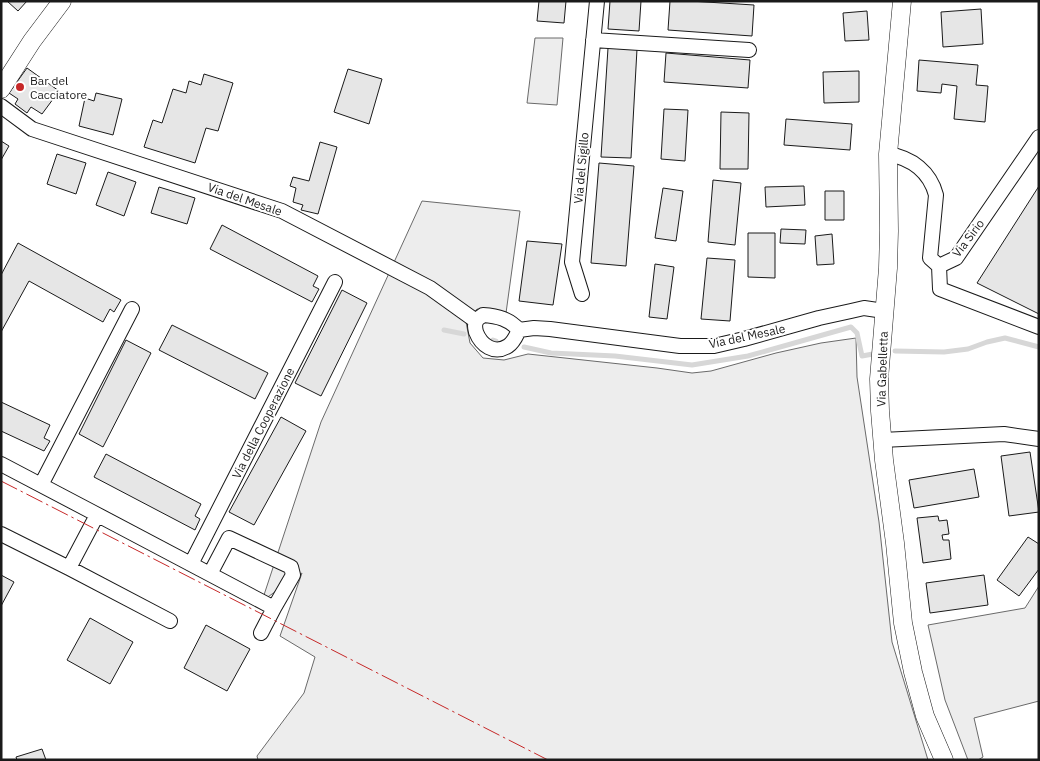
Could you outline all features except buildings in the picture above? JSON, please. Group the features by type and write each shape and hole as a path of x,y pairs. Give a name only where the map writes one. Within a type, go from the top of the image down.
{"street":[{"path":"1,89 32,41 62,1"},
{"name":"Via del Sigillo","path":"582,294 572,262 597,1"},
{"name":"Via Gabelletta","path":"902,1 888,154 888,250 879,379 882,440 903,623 913,672 925,716 944,760"},
{"path":"593,40 749,50"},
{"name":"Via del Mesale","path":"1,106 32,129 282,211 430,288 476,321"},
{"name":"Via Sirio","path":"888,154 900,156 920,168 934,188 936,195 930,258 939,266 956,258 1039,137"},
{"path":"939,266 940,289 1039,327"},
{"name":"Via della Cooperazione","path":"191,564 335,282"},
{"name":"Via del Mesale","path":"519,330 534,328 550,329 680,346 714,346 852,310 864,308 884,311"},
{"path":"41,485 132,309"},
{"path":"483,315 502,318 519,330 509,346 493,350 486,347 480,341 475,327 476,321 483,315"},
{"path":"882,440 1004,434 1039,439"},
{"path":"1,464 274,608"},
{"path":"69,568 97,515"},
{"path":"1,534 170,621"},
{"path":"210,574 229,538 291,567 293,575 261,633"}],"shaded area":[{"path":"535,38 563,38 557,105 527,103"},
{"path":"422,201 520,211 506,313 477,309 466,322 470,343 483,358 504,360 528,354 692,373 711,371 821,343 856,338 857,377 879,522 892,642 928,760 258,760 257,756 304,693 315,657 280,636 302,573 262,601 321,422"},
{"path":"1039,586 1039,701 974,718 983,757 978,760 968,760 945,700 928,625 1025,608"}],"waterway":[{"path":"524,347 551,353 615,356 692,365 748,356 851,327 857,333 862,356 873,354"},
{"path":"444,330 464,334"},
{"path":"895,351 944,352 968,349 1005,338 1039,347"}],"power":[{"path":"1,481 548,760"}],"place":[{"name":"Bar del Cacciatore","path":"20,87"}]}
